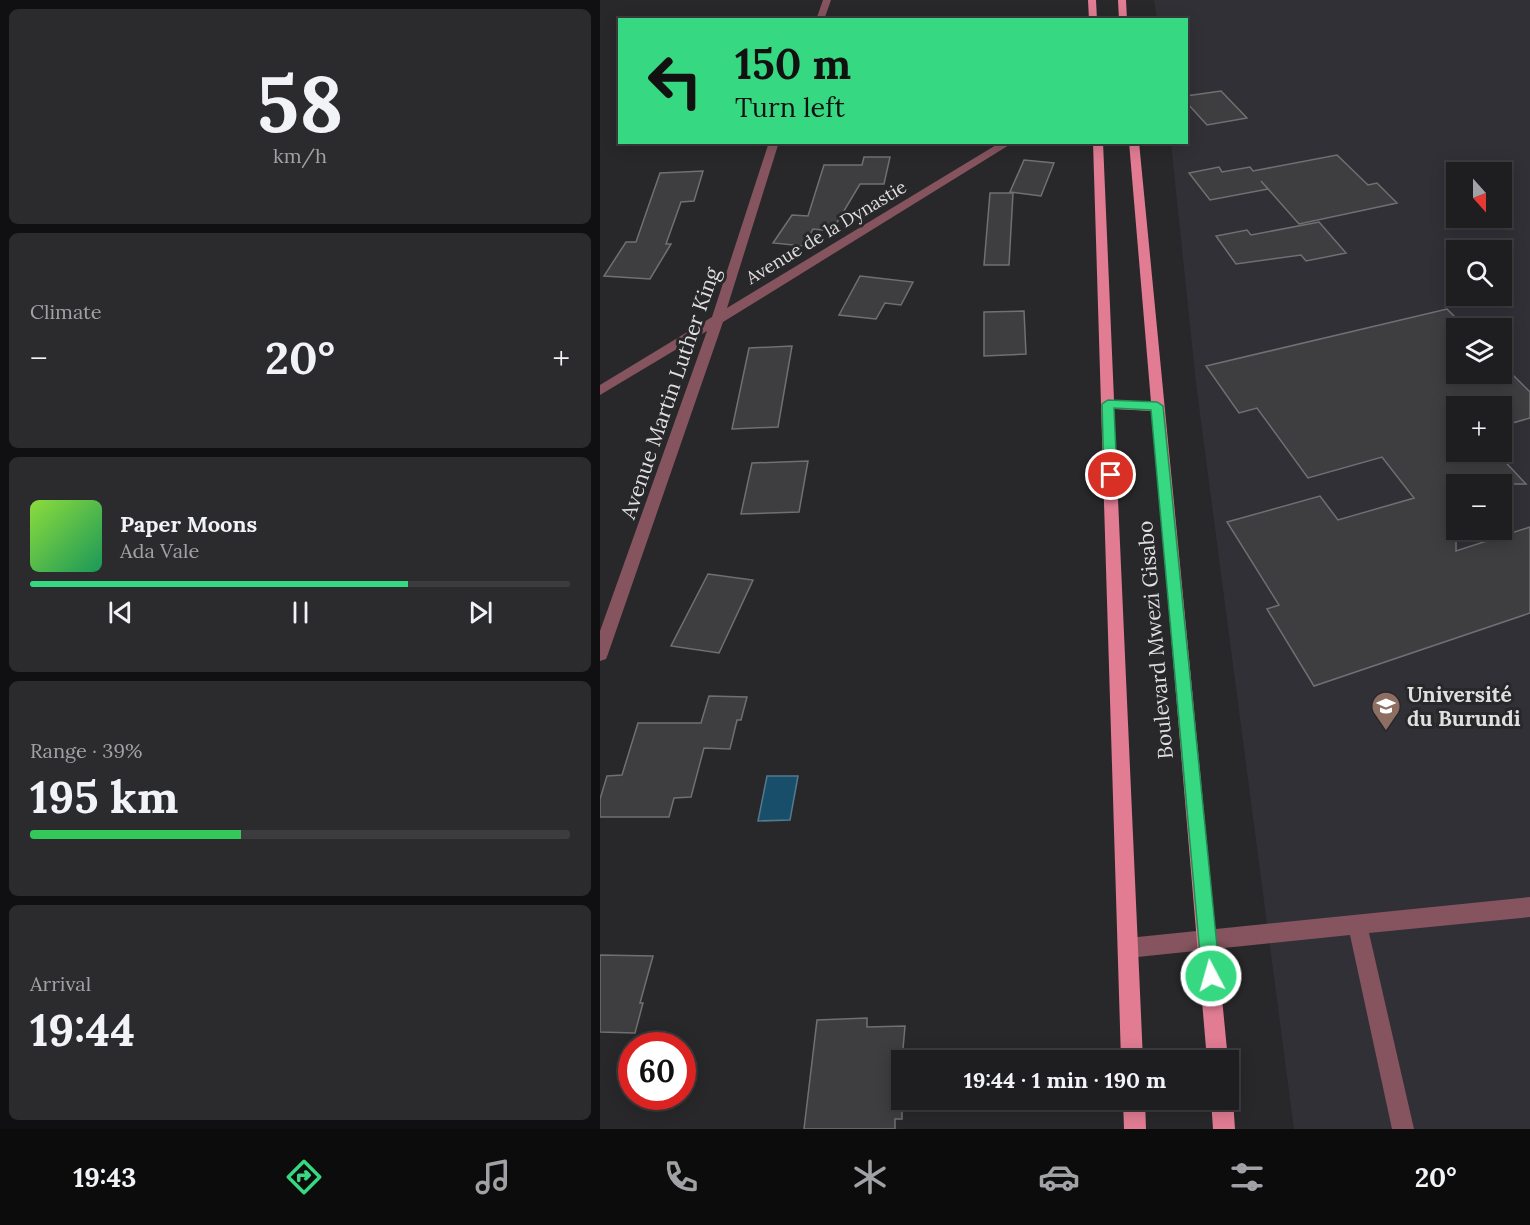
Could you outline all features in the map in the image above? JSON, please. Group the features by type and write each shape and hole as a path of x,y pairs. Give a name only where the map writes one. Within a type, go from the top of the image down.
{"main road":[{"path":"1092,0 1093,18"},
{"path":"1122,0 1123,18"},
{"name":"Boulevard Mwezi Gisabo","path":"1098,144 1132,1050"},
{"name":"Boulevard Mwezi Gisabo","path":"1134,144 1217,1050"},
{"path":"1108,404 1157,406"},
{"path":"1134,1110 1135,1129"},
{"path":"1223,1110 1224,1129"}],"street":[{"path":"821,18 827,0"},
{"name":"Avenue Martin Luther King","path":"600,654 718,318 773,144"},
{"name":"Avenue de la Dynastie","path":"600,391 1006,144"},
{"path":"1128,948 1530,906"},
{"path":"1357,925 1403,1129"}],"shaded area":[{"name":"Université du Burundi","path":"1154,0 1530,0 1530,1129 1294,1129 1196,383 1171,144 1188,144 1188,18 1157,18"}],"water":[{"path":"767,776 798,776 790,820 758,821"}],"building":[{"path":"1221,91 1247,118 1207,125 1188,104 1188,96"},
{"path":"1337,155 1368,185 1377,183 1397,203 1299,224 1261,181 1268,189 1210,200 1189,173 1219,167 1222,172 1250,167 1253,171"},
{"path":"864,157 890,157 884,184 860,184 832,231 813,229 803,246 773,243 792,215 808,216 824,165 862,165"},
{"path":"1024,160 1054,163 1041,196 1010,192"},
{"path":"703,171 694,201 681,202 666,244 671,244 650,279 604,276 626,242 636,242 660,173"},
{"path":"990,193 1013,193 1009,265 984,265"},
{"path":"1319,222 1346,253 1306,261 1301,255 1236,264 1216,236 1247,230 1251,235"},
{"path":"860,276 913,282 901,305 885,303 876,319 839,315"},
{"path":"1447,309 1456,318 1446,318 1446,384 1512,384 1512,374 1530,392 1530,418 1512,423 1512,396 1446,396 1446,462 1505,462 1526,484 1512,484 1512,474 1446,474 1446,540 1456,540 1456,551 1490,540 1512,540 1512,533 1530,527 1530,613 1314,686 1267,609 1279,605 1227,522 1320,496 1338,520 1414,498 1382,457 1308,478 1257,408 1239,413 1206,366"},
{"path":"1024,311 1026,354 984,356 984,312"},
{"path":"792,346 778,427 732,429 749,348"},
{"path":"808,461 799,512 741,514 752,463"},
{"path":"708,574 753,580 719,653 671,646"},
{"path":"709,696 747,697 741,720 737,720 730,749 704,748 691,797 674,798 669,817 600,817 600,799 607,776 622,775 638,723 701,723"},
{"path":"600,955 653,956 640,1003 643,1003 635,1032 600,1032"},
{"path":"867,1018 867,1027 905,1026 903,1050 891,1050 891,1110 902,1110 902,1119 895,1119 895,1129 804,1129 817,1020"}],"place":[{"name":"Université du Burundi","path":"1386,732"}],"route":[{"path":"1111,475 1108,404 1157,406 1211,976"}]}
